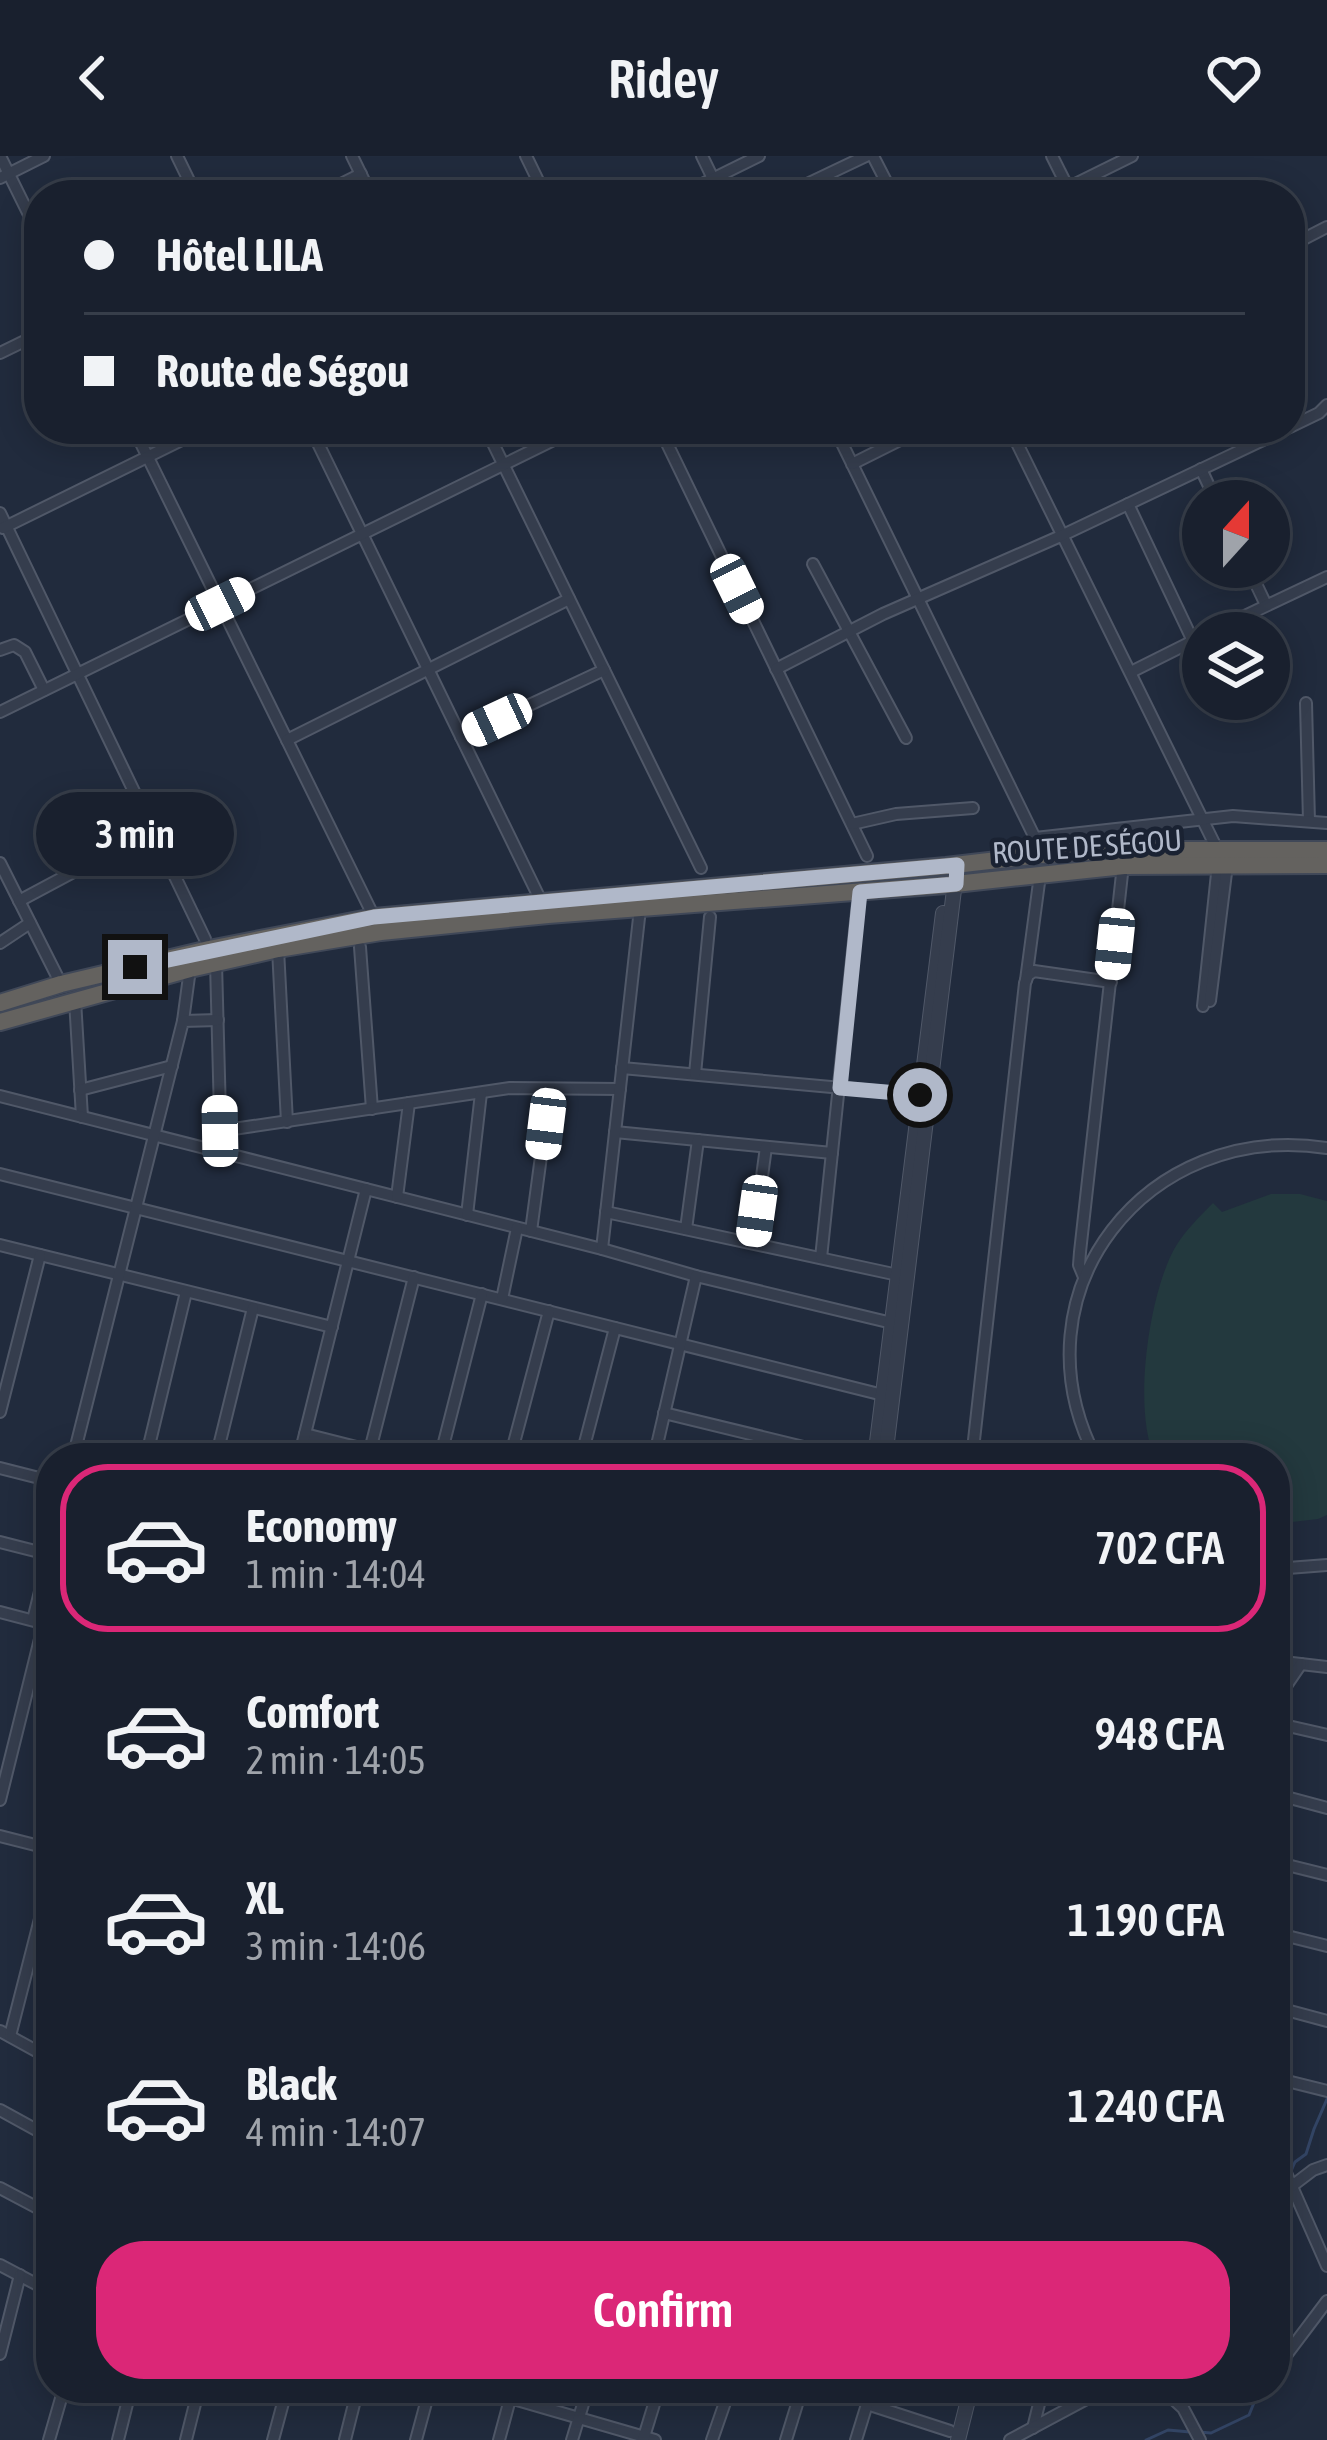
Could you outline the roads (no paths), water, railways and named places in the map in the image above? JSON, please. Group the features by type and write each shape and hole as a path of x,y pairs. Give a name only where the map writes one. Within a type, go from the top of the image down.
{"highway":[{"name":"ROUTE DE SÉGOU","path":"0,1022 190,969 381,932 548,914 860,892 951,875 1037,847 1123,858 1327,850"},
{"name":"ROUTE DE SÉGOU","path":"1222,857 1327,865"},
{"name":"ROUTE DE SÉGOU","path":"0,1003 209,949 374,917 541,901 951,875 1040,875 1123,858"}],"street":[{"path":"0,156 4,176 24,210"},
{"path":"4,176 44,156"},
{"path":"352,156 364,180"},
{"path":"702,156 713,179 759,156"},
{"path":"817,180 869,156"},
{"path":"1084,180 1132,156"},
{"path":"349,180 361,174"},
{"path":"142,444 374,917"},
{"path":"3,527 172,444"},
{"path":"318,444 541,901"},
{"path":"494,444 701,868"},
{"path":"0,712 546,444"},
{"path":"666,444 867,856"},
{"path":"842,444 1037,847 1233,816 1327,823"},
{"path":"852,464 892,444"},
{"path":"1018,444 1222,857 1206,1006"},
{"path":"776,669 1254,444"},
{"path":"1201,469 1206,480"},
{"path":"1127,504 1188,612"},
{"path":"0,513 205,940"},
{"path":"813,564 906,738"},
{"path":"1252,612 1327,578"},
{"path":"1258,588 1266,605"},
{"path":"287,740 569,599"},
{"path":"0,650 14,645 25,652 44,691"},
{"path":"1130,671 1182,646"},
{"path":"461,737 604,670"},
{"path":"1306,703 1309,821"},
{"path":"852,824 896,814 973,808"},
{"path":"19,901 152,830"},
{"path":"1084,1277 1080,1252 1123,858"},
{"path":"0,863 4,881 61,984"},
{"path":"877,1443 951,875"},
{"path":"887,1443 951,875"},
{"path":"974,1443 1040,875"},
{"path":"821,1258 860,892"},
{"path":"602,1249 640,909"},
{"path":"695,1075 710,917"},
{"path":"0,943 30,923"},
{"path":"360,947 372,1109"},
{"path":"278,949 287,1121"},
{"path":"216,963 221,1152"},
{"path":"77,1443 183,1021 190,969"},
{"path":"1025,983 1034,971 1111,982"},
{"path":"75,999 82,1117"},
{"path":"183,1021 218,1021"},
{"path":"80,1090 172,1066"},
{"path":"622,1068 920,1095"},
{"path":"220,1131 510,1088 620,1089"},
{"path":"502,1299 524,1229 550,1089"},
{"path":"467,1215 481,1093"},
{"path":"0,1096 892,1323"},
{"path":"397,1197 409,1103"},
{"path":"615,1132 832,1153"},
{"path":"686,1229 698,1140"},
{"path":"1089,1443 1071,1374 1073,1324 1084,1277 1103,1243 1135,1204 1178,1171 1198,1162 1244,1148 1281,1144 1327,1148"},
{"path":"753,1244 766,1147"},
{"path":"0,1174 883,1395"},
{"path":"303,1443 366,1189"},
{"path":"606,1212 898,1275"},
{"path":"0,1245 332,1328"},
{"path":"0,1410 40,1256"},
{"path":"657,1443 696,1276"},
{"path":"372,1443 414,1277"},
{"path":"150,1443 186,1292"},
{"path":"444,1443 482,1294"},
{"path":"220,1443 253,1308"},
{"path":"514,1443 549,1311"},
{"path":"585,1443 615,1328"},
{"path":"664,1413 787,1443"},
{"path":"305,1434 334,1443"},
{"path":"0,1468 36,1476"},
{"path":"0,1542 36,1549"},
{"path":"1290,1568 1327,1565"},
{"path":"0,1612 36,1621"},
{"path":"0,1800 36,1652"},
{"path":"1290,1663 1327,1667"},
{"path":"1290,1680 1301,1664"},
{"path":"1290,1727 1327,1735"},
{"path":"1290,1798 1327,1808"},
{"path":"0,1836 36,1845"},
{"path":"1290,1866 1327,1875"},
{"path":"36,1927 5,2033 36,2051"},
{"path":"1290,1937 1327,1946"},
{"path":"1290,2011 1327,2020"},
{"path":"1290,2082 1325,2091"},
{"path":"0,2110 36,2130"},
{"path":"1327,2165 1291,2183 1327,2266"},
{"path":"0,2188 36,2207"},
{"path":"0,2265 36,2284"},
{"path":"0,2350 20,2276"},
{"path":"1290,2350 1327,2301"},
{"path":"49,2440 60,2403"},
{"path":"118,2440 127,2403"},
{"path":"186,2440 195,2403"},
{"path":"273,2440 283,2403"},
{"path":"345,2440 354,2403"},
{"path":"416,2440 426,2403"},
{"path":"499,2440 509,2403"},
{"path":"540,2403 647,2439 655,2403"},
{"path":"572,2440 583,2403"},
{"path":"712,2440 725,2403"},
{"path":"786,2440 797,2403"},
{"path":"952,2437 958,2403"},
{"path":"952,2437 964,2403"},
{"path":"1033,2428 1039,2403"},
{"path":"1010,2440 1079,2403"},
{"path":"1178,2403 1200,2440"},
{"path":"856,2440 867,2404 952,2437"}],"waterway":[{"path":"1291,2171 1306,2154 1327,2099"},
{"path":"1199,2432 1211,2433 1249,2415 1254,2403"},
{"path":"1146,2440 1168,2430 1190,2432"}]}
